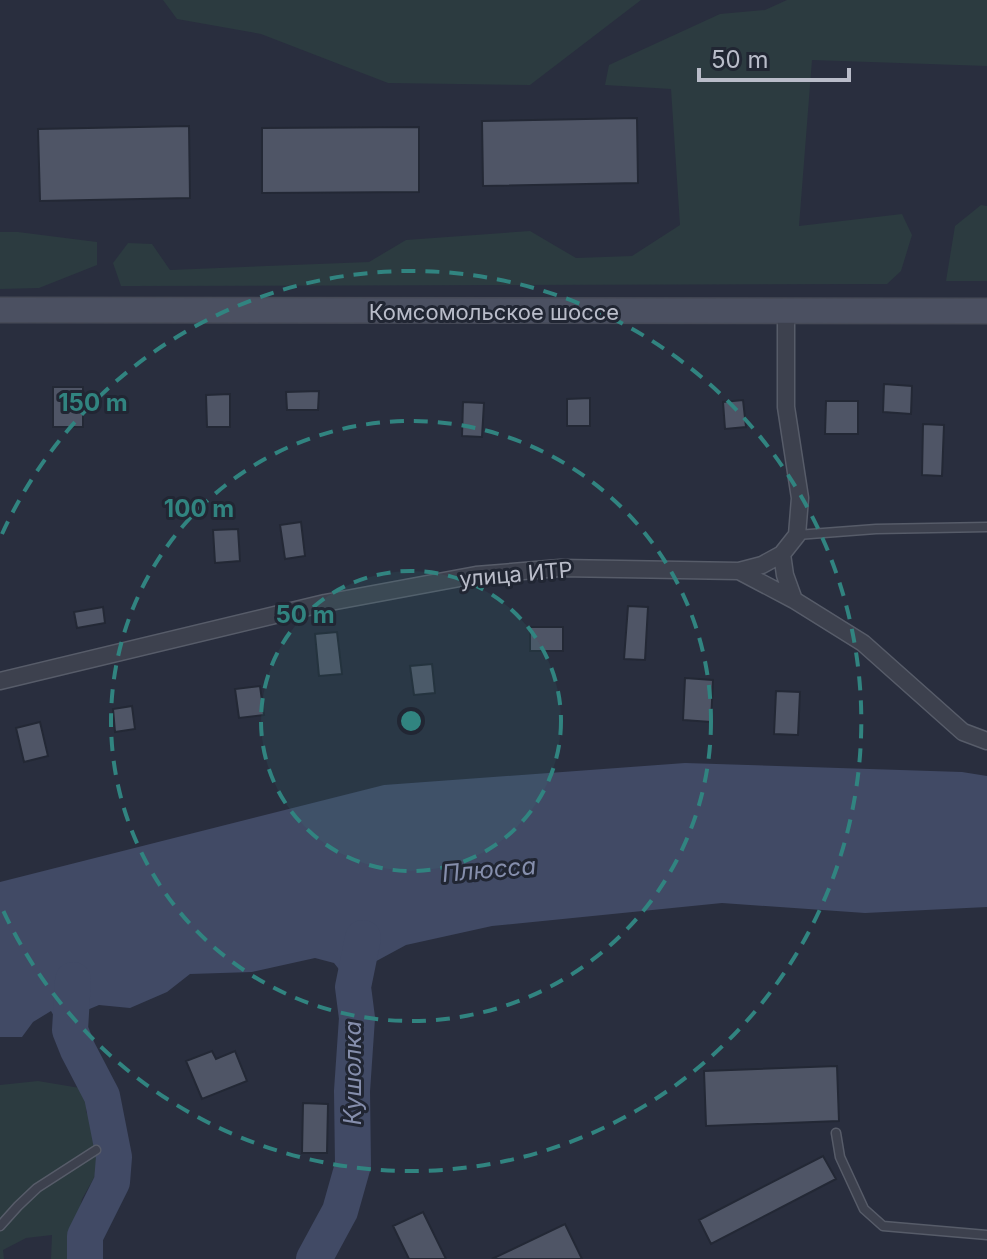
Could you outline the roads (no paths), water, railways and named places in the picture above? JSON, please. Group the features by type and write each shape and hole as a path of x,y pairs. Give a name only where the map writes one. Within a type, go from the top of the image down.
{"main road":[{"name":"Комсомольское шоссе","path":"0,310 987,311"}],"street":[{"path":"739,571 762,565 782,554 797,535 800,498 786,407 786,312"},
{"path":"782,554 794,600"},
{"name":"улица ИТР","path":"0,681 325,603 476,575 560,568 739,571 794,600 863,643 963,732 987,741"}],"lane":[{"path":"797,535 876,529 987,527"},
{"path":"836,1133 840,1157 864,1209 883,1226 987,1235"},
{"path":"0,1226 37,1188 96,1150"}],"water":[{"name":"Плюсса","path":"685,763 962,772 987,776 987,907 865,913 722,903 492,926 406,945 369,965 353,987 334,963 315,958 252,972 190,974 167,992 130,1008 99,1005 80,1013 70,1030 59,1025 51,1011 33,1022 22,1037 0,1037 0,882 384,785"}],"waterway":[{"name":"Кушолка","path":"314,1259 340,1211 353,1165 352,1091 357,1018 353,987 363,938"},
{"name":"Кушолка","path":"73,980 70,1030 102,1096 114,1157 112,1182 85,1236 85,1259"}]}
